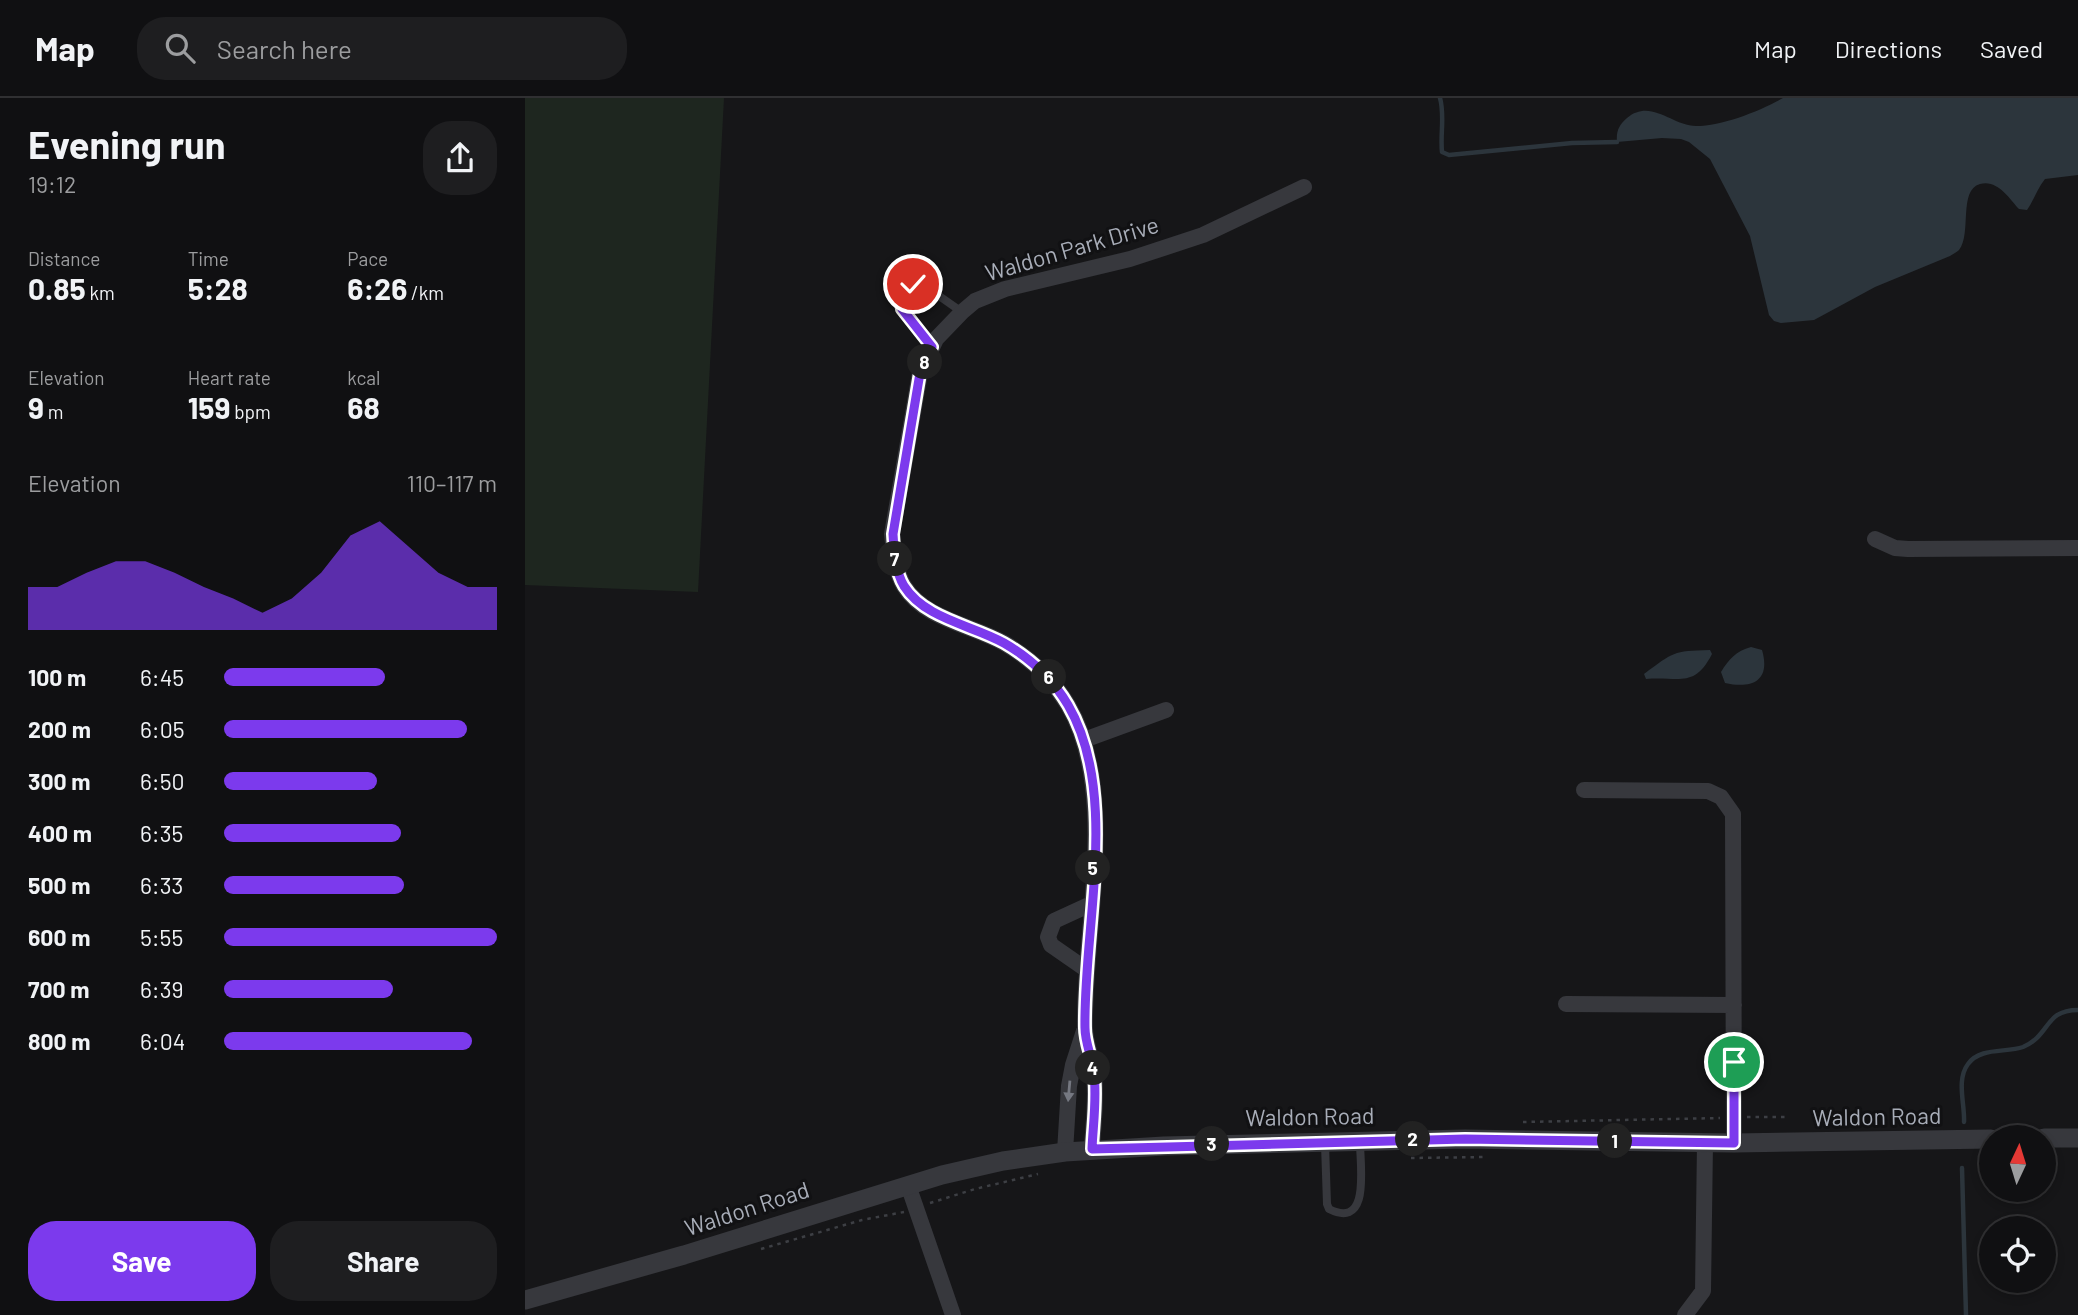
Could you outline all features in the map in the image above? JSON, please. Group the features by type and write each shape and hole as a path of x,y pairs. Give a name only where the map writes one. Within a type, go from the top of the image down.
{"street":[{"name":"Waldon Park Drive","path":"1065,1152 1069,1086 1084,1031 1095,846 1094,785 1084,740 1069,707 1052,681 1029,660 1004,643 923,606 904,585 894,558 893,534 920,373 936,339 975,302 1005,289 1130,259 1203,235 1304,187"},
{"path":"1875,538 1895,548 1908,549 2078,548"},
{"path":"1084,740 1166,710"},
{"path":"1584,790 1702,790 1721,797 1730,808 1735,823 1734,1143"},
{"path":"1087,970 1051,945 1048,937 1054,921 1091,904"},
{"path":"1566,1004 1734,1005"},
{"name":"Waldon Park Drive","path":"1084,1031 1095,1077 1092,1149"},
{"path":"2056,1139 2078,1138"},
{"name":"Waldon Road","path":"525,1300 684,1255 908,1185 992,1163 1092,1149 1325,1141 1496,1139 1705,1143 1979,1139"},
{"path":"1685,1315 1703,1292 1705,1143"},
{"path":"908,1185 953,1315"}],"lane":[{"path":"932,347 902,309 900,294 913,284 932,291 962,312"},
{"path":"1325,1141 1327,1204 1329,1209 1345,1213 1357,1207 1360,1197 1360,1141"}],"path":[{"path":"1520,1122 1786,1117"},
{"path":"1412,1158 1493,1157"},
{"path":"754,1251 862,1220 899,1214 975,1189 1049,1171"}],"shaded area":[{"path":"525,98 724,98 698,592 525,585"},
{"path":"1783,98 2078,98 2078,175 2045,179 2027,210 2019,209 2007,195 1992,184 1980,184 1973,188 1969,195 1965,234 1957,252 1875,287 1814,320 1781,323 1774,321 1769,315 1750,236 1710,159 1681,139 1617,142 1617,138 1622,123 1636,113 1653,112 1687,125 1706,125 1741,117"},
{"path":"1751,647 1762,650 1764,669 1761,676 1743,685 1725,683 1721,672 1727,663 1737,653"},
{"path":"1710,650 1712,654 1705,665 1692,676 1646,679 1644,674 1674,654"}],"waterway":[{"path":"1440,98 1442,152 1449,155 1572,143 1617,142"},
{"path":"1964,1122 1962,1077 1973,1059 1986,1053 2023,1047 2039,1036 2059,1014 2078,1010"},
{"path":"1962,1168 1966,1315"}],"route":[{"path":"913,284 900,294 902,309 932,347 920,373 893,534 894,558 904,585 923,606 1004,643 1029,660 1052,681 1069,707 1086,745 1094,785 1095,846 1084,1031 1095,1077 1092,1149 1465,1139 1734,1143 1734,1062"}]}
